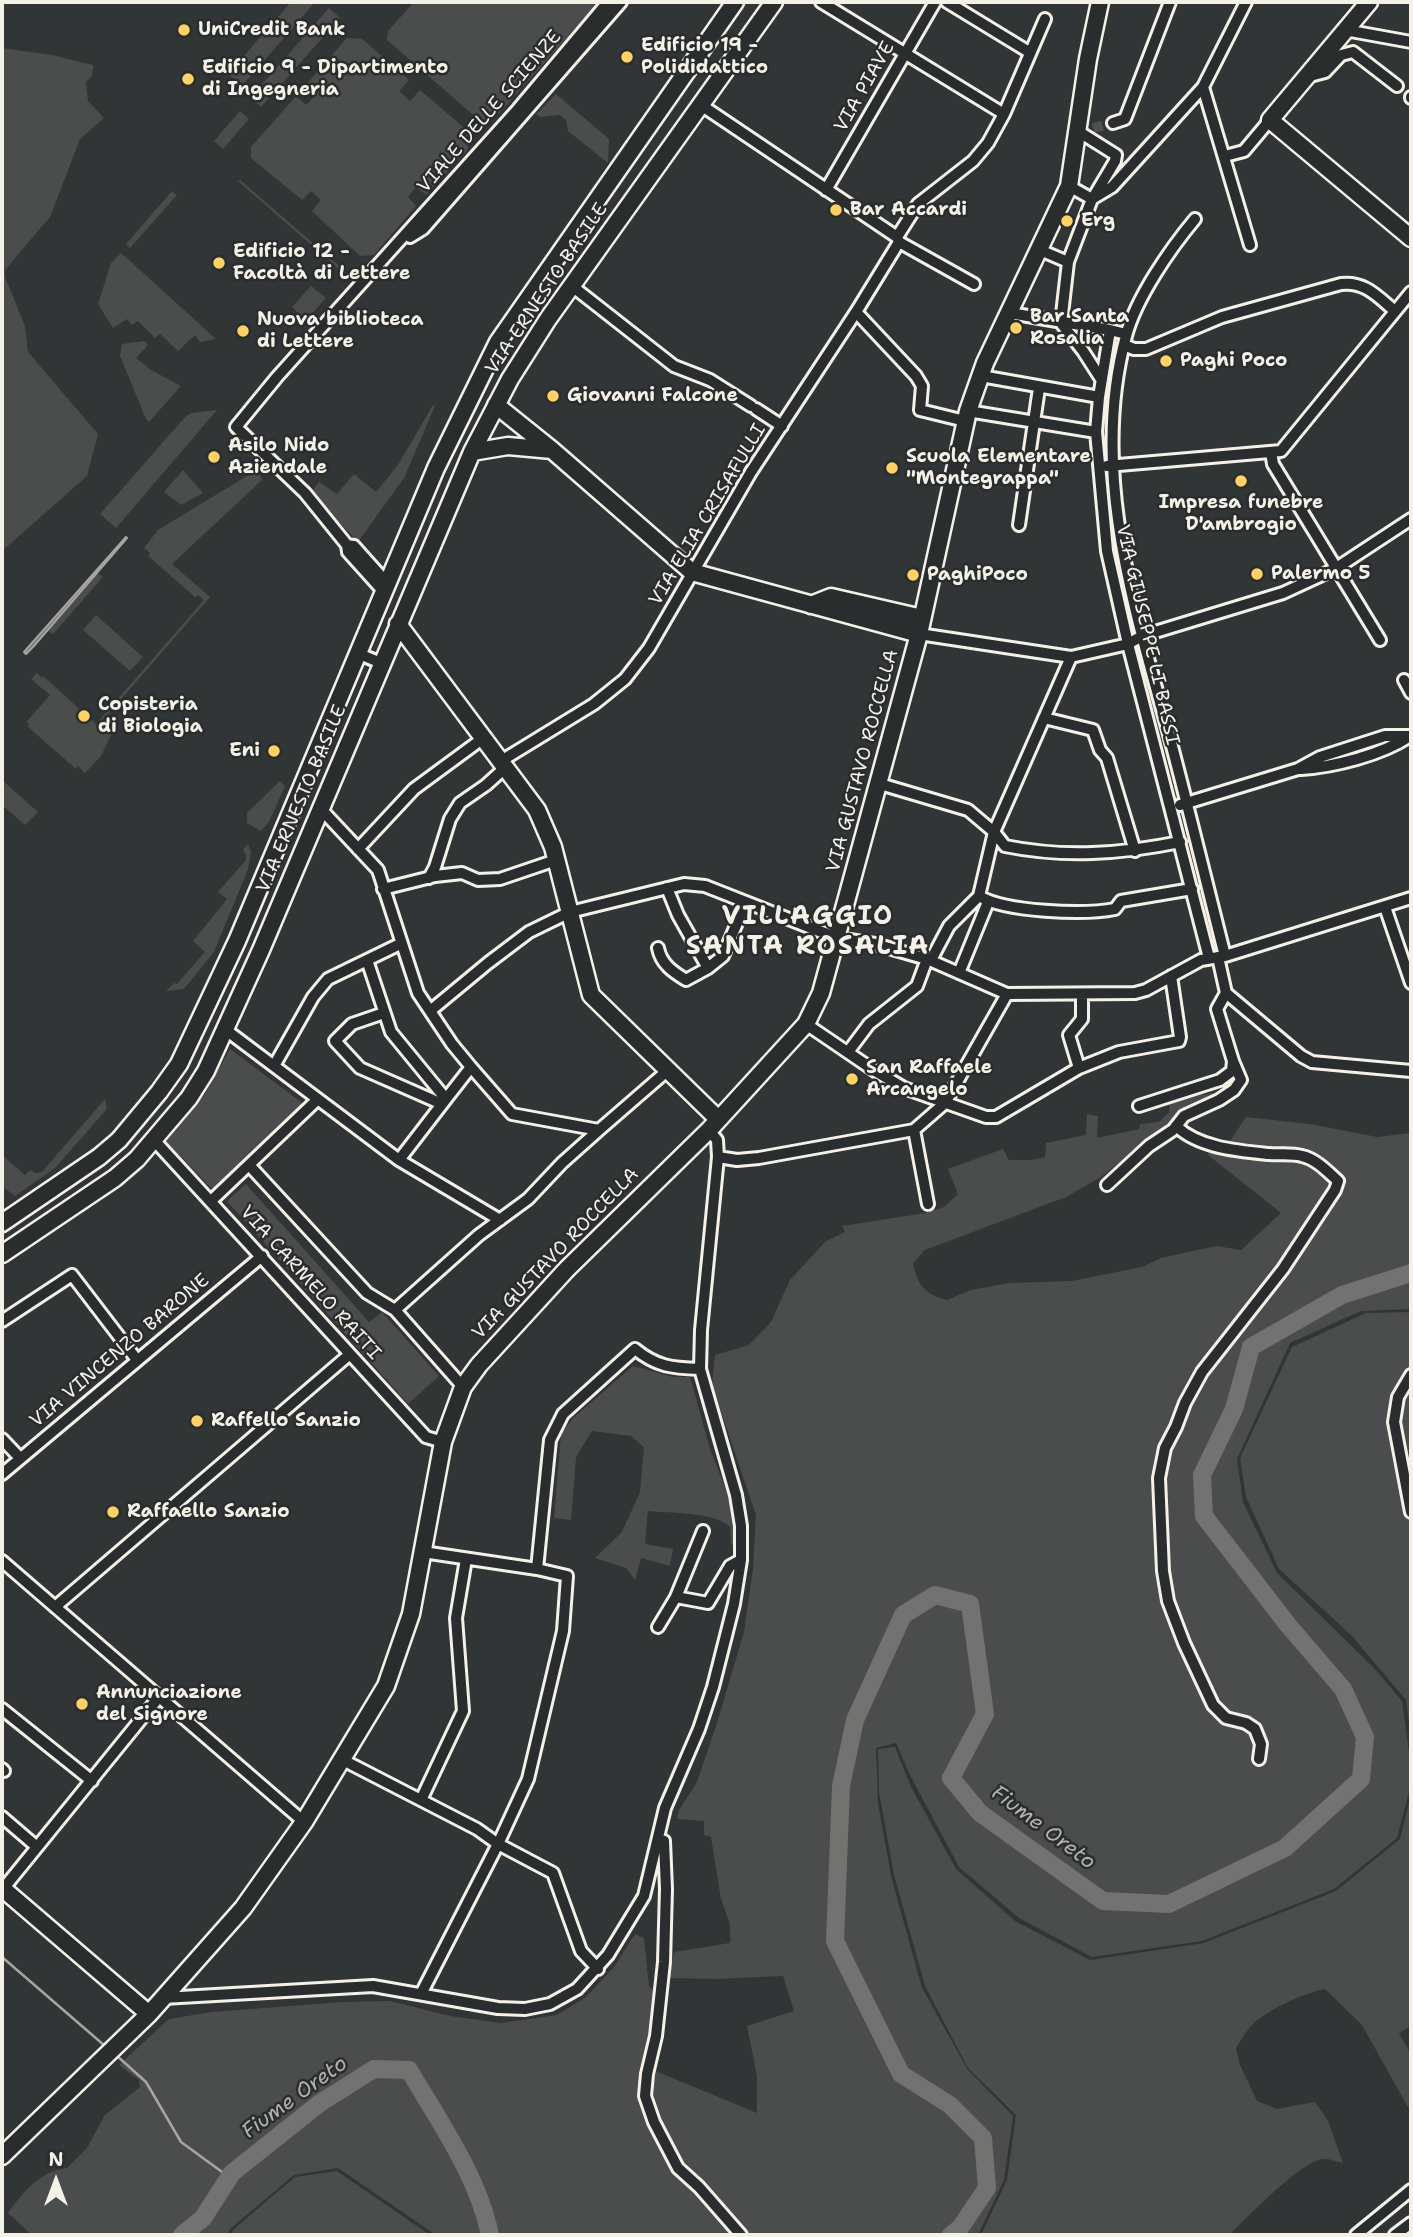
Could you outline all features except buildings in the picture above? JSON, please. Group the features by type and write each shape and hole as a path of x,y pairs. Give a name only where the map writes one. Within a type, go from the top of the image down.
{"street":[{"name":"VIALE DELLE SCIENZE","path":"585,37 608,2"},
{"name":"VIALE DELLE SCIENZE","path":"385,587 304,494 236,427 277,377 614,2"},
{"name":"VIALE DELLE SCIENZE","path":"585,37 621,2"},
{"name":"VIA ERNESTO BASILE","path":"2,1223 99,1157 134,1123 179,1064 237,940 436,468 498,342 735,2"},
{"name":"VIA ERNESTO BASILE","path":"2,1254 115,1178 137,1159 189,1098 226,1030 472,452 496,405 523,358 572,286 774,2"},
{"path":"821,2 1004,114"},
{"name":"VIA PIAVE","path":"826,190 935,2"},
{"path":"947,2 1029,52"},
{"name":"VIA GUSTAVO ROCCELLA","path":"2,2156 149,2014 243,1908 304,1822 386,1686 411,1614 443,1442 463,1387 479,1365 567,1269 713,1125 806,1024 821,993 880,784 921,626 966,416 985,363 1069,186 1084,131 1088,59 1100,2"},
{"path":"1113,123 1125,119 1170,2"},
{"path":"1092,200 1112,187 1203,87 1246,2"},
{"path":"1225,156 1244,151 1369,2"},
{"name":"VIA ELIA CRISAFULLI","path":"429,878 439,858 450,819 460,803 486,785 503,764 594,704 625,679 649,648 751,472 856,312 918,204 981,153 1004,114 1045,19"},
{"path":"1345,30 1411,42"},
{"path":"551,75 582,37 585,37"},
{"path":"1306,77 1323,74 1341,55 1353,52 1397,86"},
{"path":"1203,87 1250,245"},
{"path":"701,106 898,239 974,284"},
{"path":"1270,120 1411,238"},
{"path":"1084,131 1116,155 1092,200 1068,262 1061,323 1101,379"},
{"path":"1069,186 1092,200"},
{"name":"VIA GIUSEPPE LI BASSI","path":"1195,219 1175,243 1149,285 1125,339 1114,412 1112,466 1126,574 1187,803 1226,992"},
{"path":"1040,250 1068,262"},
{"path":"1010,313 1110,330 1125,339 1134,349 1146,349 1222,317 1354,282 1367,287 1395,312"},
{"path":"572,286 674,366 710,380 782,426"},
{"path":"1097,467 1281,451 1411,292"},
{"path":"856,312 916,376 922,386 920,410 1096,432"},
{"name":"VIA GIUSEPPE LI BASSI","path":"1110,330 1098,397 1096,432 1097,467 1107,551 1128,644 1192,889 1218,957"},
{"path":"981,376 1098,397"},
{"path":"1019,525 1039,387"},
{"path":"496,405 692,572 811,605 831,597 921,626 1071,657 1128,644 1142,636 1283,593 1335,569 1411,519"},
{"path":"472,452 508,446 552,450"},
{"path":"1272,452 1273,464 1381,640"},
{"path":"163,1998 373,1986 498,2008 525,2009 550,2004 577,1989 598,1969 644,1896 665,1808 699,1729 732,1614 741,1560 741,1526 736,1495 700,1369 701,1330 718,1157 713,1125 667,1071 591,995 553,847 537,810 398,624"},
{"path":"357,653 381,663"},
{"path":"959,973 984,899 994,832 1071,657"},
{"path":"1404,680 1411,693"},
{"path":"1044,718 1093,730 1100,750 1107,758 1135,851"},
{"path":"1171,807 1298,769 1320,757 1385,736 1410,736"},
{"path":"358,849 414,789 482,739"},
{"path":"880,784 968,810 994,832 1004,846 1018,849 1065,854 1135,851 1180,842"},
{"path":"320,808 377,870 418,993 471,1067 512,1114 599,1130"},
{"path":"383,889 461,873 478,880 500,879 556,860"},
{"path":"430,1011 529,932 570,912 684,884 705,886 837,938 875,944 929,959 1007,994 1135,993 1146,990 1200,960 1218,957 1411,898"},
{"path":"667,888 677,915 708,968"},
{"path":"849,1052 869,1024 917,986 929,959 949,926 984,899 1043,909 1104,910 1115,909 1121,901 1192,889"},
{"path":"658,948 659,956 670,970 686,980 723,957 745,904"},
{"path":"1385,907 1411,983"},
{"path":"237,940 261,950"},
{"path":"274,1066 313,997 328,979 400,944"},
{"path":"367,960 391,1032 444,1102"},
{"path":"806,1024 904,1087 986,1117 996,1117 1079,1068 1119,1052 1178,1041 1180,1037 1171,976"},
{"path":"1107,1185 1149,1146 1174,1130 1184,1116 1219,1100 1234,1090 1241,1080 1217,1009 1226,992 1301,1056 1312,1062 1411,1071"},
{"path":"718,1157 737,1160 759,1158 914,1130 945,1103 1007,994"},
{"path":"1079,1068 1069,1035 1082,1019 1082,994"},
{"path":"384,1013 352,1024 335,1041 360,1068 444,1102"},
{"path":"226,1030 399,1160 499,1220"},
{"path":"1139,1106 1220,1080 1232,1071 1233,1060"},
{"path":"399,1160 471,1067"},
{"path":"395,1310 479,1235 528,1199 562,1163 667,1071"},
{"path":"211,1201 318,1099"},
{"path":"1176,1126 1187,1136 1209,1145 1305,1156 1338,1181 1335,1190 1283,1269 1202,1372 1166,1448 1159,1478 1163,1571 1168,1601 1213,1705 1226,1718 1246,1723 1255,1729 1261,1744 1259,1759"},
{"path":"914,1130 929,1204"},
{"name":"VIA CARMELO RAITI","path":"154,1140 426,1437 443,1442"},
{"name":"VIA CARMELO RAITI","path":"249,1165 367,1293 395,1310 463,1387"},
{"name":"VIA VINCENZO BARONE","path":"2,1474 261,1256"},
{"path":"2,1321 72,1275 137,1360"},
{"path":"537,1569 550,1440 564,1414 635,1349 650,1362 673,1368 700,1369"},
{"path":"55,1607 350,1354"},
{"path":"1411,1375 1398,1397 1394,1422 1411,1511"},
{"path":"2,1439 20,1458"},
{"path":"658,1627 676,1597 703,1531"},
{"path":"421,1994 498,1844 528,1779 563,1631 567,1576 423,1552"},
{"path":"421,1800 463,1711 456,1618 466,1559"},
{"path":"2,1560 304,1822"},
{"path":"676,1597 708,1602 730,1566 741,1560"},
{"path":"149,2014 2,1888 159,1697"},
{"path":"2,1709 92,1781"},
{"path":"341,1759 477,1829 498,1844 553,1873 581,1951 598,1969"},
{"path":"2,1817 37,1847"},
{"path":"659,1839 664,1841 666,1889 664,1962 656,2036 645,2096 654,2122 678,2168 741,2235"},
{"path":"1356,2235 1411,2190"},
{"path":"1395,2235 1411,2223"}],"shaded area":[{"path":"291,2 315,2 242,86 228,74"},
{"path":"414,2 599,2 494,119 479,120 387,40 388,31"},
{"path":"329,8 340,18 261,107 250,98"},
{"path":"347,38 362,39 409,80 399,91 410,101 420,90 468,131 468,149 426,195 416,187 408,197 416,206 374,255 360,256 312,211 321,200 311,191 302,200 251,158 251,147 296,96 306,105 314,97 304,87"},
{"path":"2,48 52,55 93,65 92,76 86,82 88,101 104,118 80,139 50,217 5,270 5,277 25,326 28,352 98,434 87,476 2,551"},
{"path":"556,94 609,139 608,163 568,131 566,120 560,115 540,117 536,114"},
{"path":"240,111 249,119 223,149 214,141"},
{"path":"238,181 343,269 341,271"},
{"path":"172,191 177,195 130,248 126,244"},
{"path":"121,253 216,339 200,342 195,335 178,351 160,334 155,338 138,321 132,325 127,319 113,328 98,304 111,263"},
{"path":"311,286 326,298 306,320 292,307"},
{"path":"144,341 148,345 136,358 151,370 181,386 149,422 120,356 122,344"},
{"path":"433,405 435,406 404,478 358,542 311,493 319,482 337,494 354,474 376,492 398,465"},
{"path":"217,410 116,528 100,514 185,417 191,413"},
{"path":"183,470 203,493 181,505 164,492"},
{"path":"255,471 262,480 172,564 210,597 102,721 113,731 101,756 85,773 78,766 76,769 28,727 26,722 50,695 31,679 37,673 42,678 43,676 96,724 204,600 198,595 195,597 148,556 150,553 144,548 158,530"},
{"path":"127,538 26,654 24,652"},
{"path":"97,573 103,577 53,634 47,630"},
{"path":"96,615 143,657 130,671 83,630"},
{"path":"2,780 38,812 25,825 2,805"},
{"path":"280,781 285,786 269,822 261,831 247,823 247,813"},
{"path":"248,844 251,852 248,869 214,952 184,989 166,991 174,983 177,984 205,952 193,941 227,899 218,892 246,860 243,850"},
{"path":"230,1049 305,1105 213,1190 166,1141 205,1094"},
{"path":"1213,1093 1217,1097 1177,1114 1163,1133 1132,1152 1101,1177 1066,1197 925,1250 913,1263 915,1271 928,1292 947,1300 971,1290 1009,1283 1072,1281 1142,1267 1161,1258 1216,1246 1241,1250 1281,1213 1208,1155 1212,1149 1230,1141 1246,1117 1310,1124 1377,1137 1411,1133 1411,1309 1361,1311 1290,1343 1237,1459 1243,1502 1277,1573 1374,1668 1402,1701 1411,1784 1397,1838 1334,1889 1202,1941 1092,1957 1019,1918 959,1867 896,1743 876,1748 878,1803 891,1876 922,1988 968,2070 1013,2116 1004,2180 978,2235 436,2235 338,2168 294,2175 226,2235 32,2235 8,2213 26,2190 40,2178 67,2168 87,2148 105,2115 140,2087 139,2080 119,2065 169,2019 212,2012 390,2001 450,2016 501,2023 557,2015 586,1997 614,1967 635,1934 644,1938 649,1986 656,1993 648,2068 757,2113 757,2076 747,2026 794,2011 783,1976 669,1978 674,1952 730,1943 730,1924 721,1899 711,1837 704,1835 704,1821 677,1819 679,1810 697,1782 717,1723 744,1632 753,1568 756,1515 712,1385 715,1355 749,1345 771,1322 790,1280 825,1242 845,1232 842,1226 926,1213 944,1207 958,1194 948,1169 1003,1149 1009,1160 1045,1157 1046,1143 1086,1135 1087,1114 1098,1116 1097,1138 1139,1129 1140,1124 1159,1122 1169,1112 1170,1100"},
{"path":"105,1099 107,1109 55,1168 15,1196 2,1186 2,1155 25,1175 30,1170 42,1172"},
{"path":"246,1184 369,1322 382,1312 439,1376 408,1404 227,1201"},
{"path":"1411,1312 1411,1739 1406,1700 1352,1636 1279,1569 1246,1497 1240,1458 1292,1347 1366,1313"},
{"path":"633,1366 673,1377 690,1377 710,1449 733,1508 734,1544 731,1545 730,1527 714,1518 648,1511 645,1544 673,1549 670,1566 641,1558 635,1580 626,1568 595,1558 622,1532 640,1492 644,1447 631,1436 592,1431 576,1457 571,1520 554,1518 561,1434 573,1418"},
{"path":"895,1747 911,1787 956,1869 1015,1921 1090,1960 1204,1943 1336,1891 1400,1839 1411,1795 1411,2026 1399,2033 1411,2054 1411,2107 1409,2109 1362,2025 1325,1989 1317,1991 1267,2013 1248,2030 1236,2048 1240,2065 1257,2101 1277,2109 1315,2102 1328,2121 1343,2163 1322,2159 1300,2170 1229,2235 981,2235 1007,2180 1016,2115 968,2068 925,1986 894,1875 879,1792 878,1749"},
{"path":"337,2171 430,2235 230,2235 295,2177"}],"waterway":[{"name":"Fiume Oreto","path":"951,2235 960,2228 987,2188 983,2138 950,2105 901,2074 835,1941 841,1786 855,1720 903,1615 935,1595 970,1604 985,1714 951,1778 980,1813 1103,1901 1169,1904 1285,1848 1361,1779 1365,1737 1343,1689 1288,1625 1204,1516 1202,1475 1234,1409 1251,1347 1342,1295 1411,1273"},
{"path":"2,1957 105,2046"},
{"path":"116,2055 146,2082 181,2142 229,2177"},
{"name":"Fiume Oreto","path":"182,2235 203,2218 232,2173 320,2103 374,2069 409,2070 467,2170 490,2235"}],"tunnel":[{"path":"1093,128 1113,123"}],"place":[{"name":"UniCredit Bank","path":"184,30"},
{"name":"Edificio 19 - Polididattico","path":"627,57"},
{"name":"Edificio 9 - Dipartimento di Ingegneria","path":"188,79"},
{"name":"Bar Accardi","path":"836,210"},
{"name":"Erg","path":"1067,221"},
{"name":"Edificio 12 - Facoltà di Lettere","path":"219,263"},
{"name":"Bar Santa Rosalia","path":"1016,328"},
{"name":"Nuova biblioteca di Lettere","path":"243,331"},
{"name":"Paghi Poco","path":"1166,361"},
{"name":"Giovanni Falcone","path":"553,396"},
{"name":"Asilo Nido Aziendale","path":"214,457"},
{"name":"Scuola Elementare \"Montegrappa\"","path":"892,468"},
{"name":"Impresa funebre D'ambrogio","path":"1241,481"},
{"name":"Palermo 5","path":"1257,574"},
{"name":"PaghiPoco","path":"913,575"},
{"name":"Copisteria di Biologia","path":"84,716"},
{"name":"Eni","path":"274,751"},
{"name":"San Raffaele Arcangelo","path":"852,1079"},
{"name":"Raffello Sanzio","path":"197,1421"},
{"name":"Raffaello Sanzio","path":"113,1512"},
{"name":"Annunciazione del Signore","path":"82,1704"}],"district":[{"name":"VILLAGGIO SANTA ROSALIA","path":"808,932"}]}
